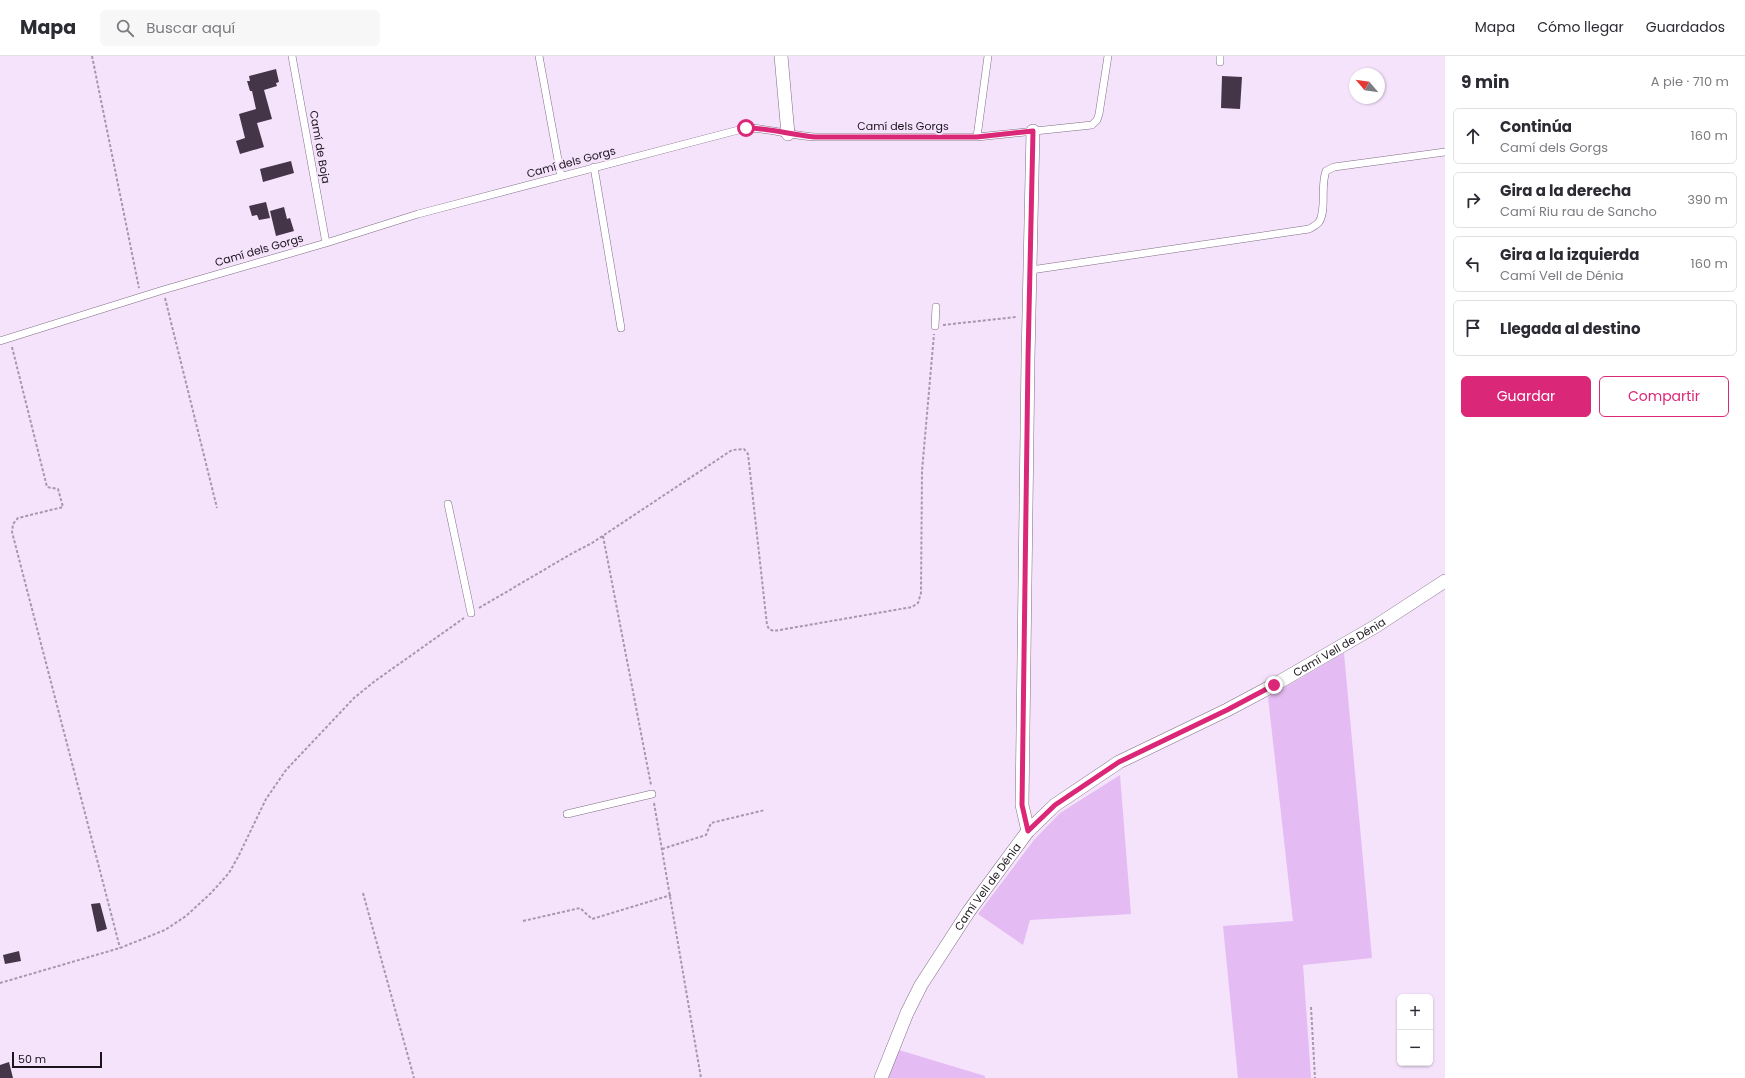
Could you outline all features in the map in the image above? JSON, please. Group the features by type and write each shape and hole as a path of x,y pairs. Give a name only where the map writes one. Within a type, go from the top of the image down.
{"street":[{"path":"781,56 788,134"},
{"path":"1028,831 1022,805 1033,131"},
{"name":"Camí Vell de Dénia","path":"881,1078 907,1014 921,985 969,911 1028,831 1055,805 1119,762 1227,710 1274,685 1376,626 1445,581"}],"lane":[{"name":"Camí de Boja","path":"292,56 326,243"},
{"path":"538,56 561,176"},
{"path":"977,137 988,56"},
{"name":"Camí dels Gorgs","path":"0,341 163,290 326,243 418,214 746,128 815,137 977,137 1092,125 1097,120 1108,56"},
{"path":"1031,270 1308,229 1319,222 1322,213 1323,179 1326,171 1334,167 1445,152"},
{"path":"594,167 621,328"},
{"path":"935,326 936,307"},
{"path":"448,504 471,613"},
{"path":"567,814 652,794"}],"path":[{"path":"92,56 140,297"},
{"path":"163,290 217,508"},
{"path":"0,983 120,948 165,930 186,916 212,893 229,873 243,848 266,799 286,770 354,698 375,681 471,613 603,536 732,450 744,449 748,454 767,625 769,629 774,631 912,607 918,603 921,593 922,471 935,326 1029,316"},
{"path":"10,338 47,487 58,489 63,507 18,518 13,524 12,532 120,948"},
{"path":"603,536 662,849 701,1078"},
{"path":"662,849 706,835 711,823 765,810"},
{"path":"363,893 414,1078"},
{"path":"523,921 580,908 592,919 670,895"},
{"path":"1311,1007 1315,1078"}],"shaded area":[{"path":"1344,653 1372,958 1303,965 1311,1078 1238,1078 1223,926 1293,921 1268,697"},
{"path":"1120,775 1131,914 1030,920 1023,945 978,914 1034,840 1060,813"},
{"path":"899,1050 985,1076 985,1078 887,1078"}],"building":[{"path":"276,69 279,82 276,83 277,86 264,90 272,119 257,123 264,147 240,154 236,141 245,138 239,114 256,109 252,91 250,91 247,81 250,81 249,76"},
{"path":"1222,76 1242,77 1240,109 1221,108"},
{"path":"291,161 294,173 263,182 260,169"},
{"path":"266,202 270,218 259,220 257,215 252,216 249,206"},
{"path":"284,207 287,219 290,218 294,231 276,236 270,211"},
{"path":"100,903 107,929 97,932 91,904"},
{"path":"19,951 21,961 5,964 3,955"},
{"path":"9,1062 13,1078 0,1078 0,1065"}],"route":[{"path":"746,128 757,128 796,136 815,137 977,137 1033,131 1028,358 1022,805 1028,831 1055,805 1119,762 1227,710 1274,685"}]}
